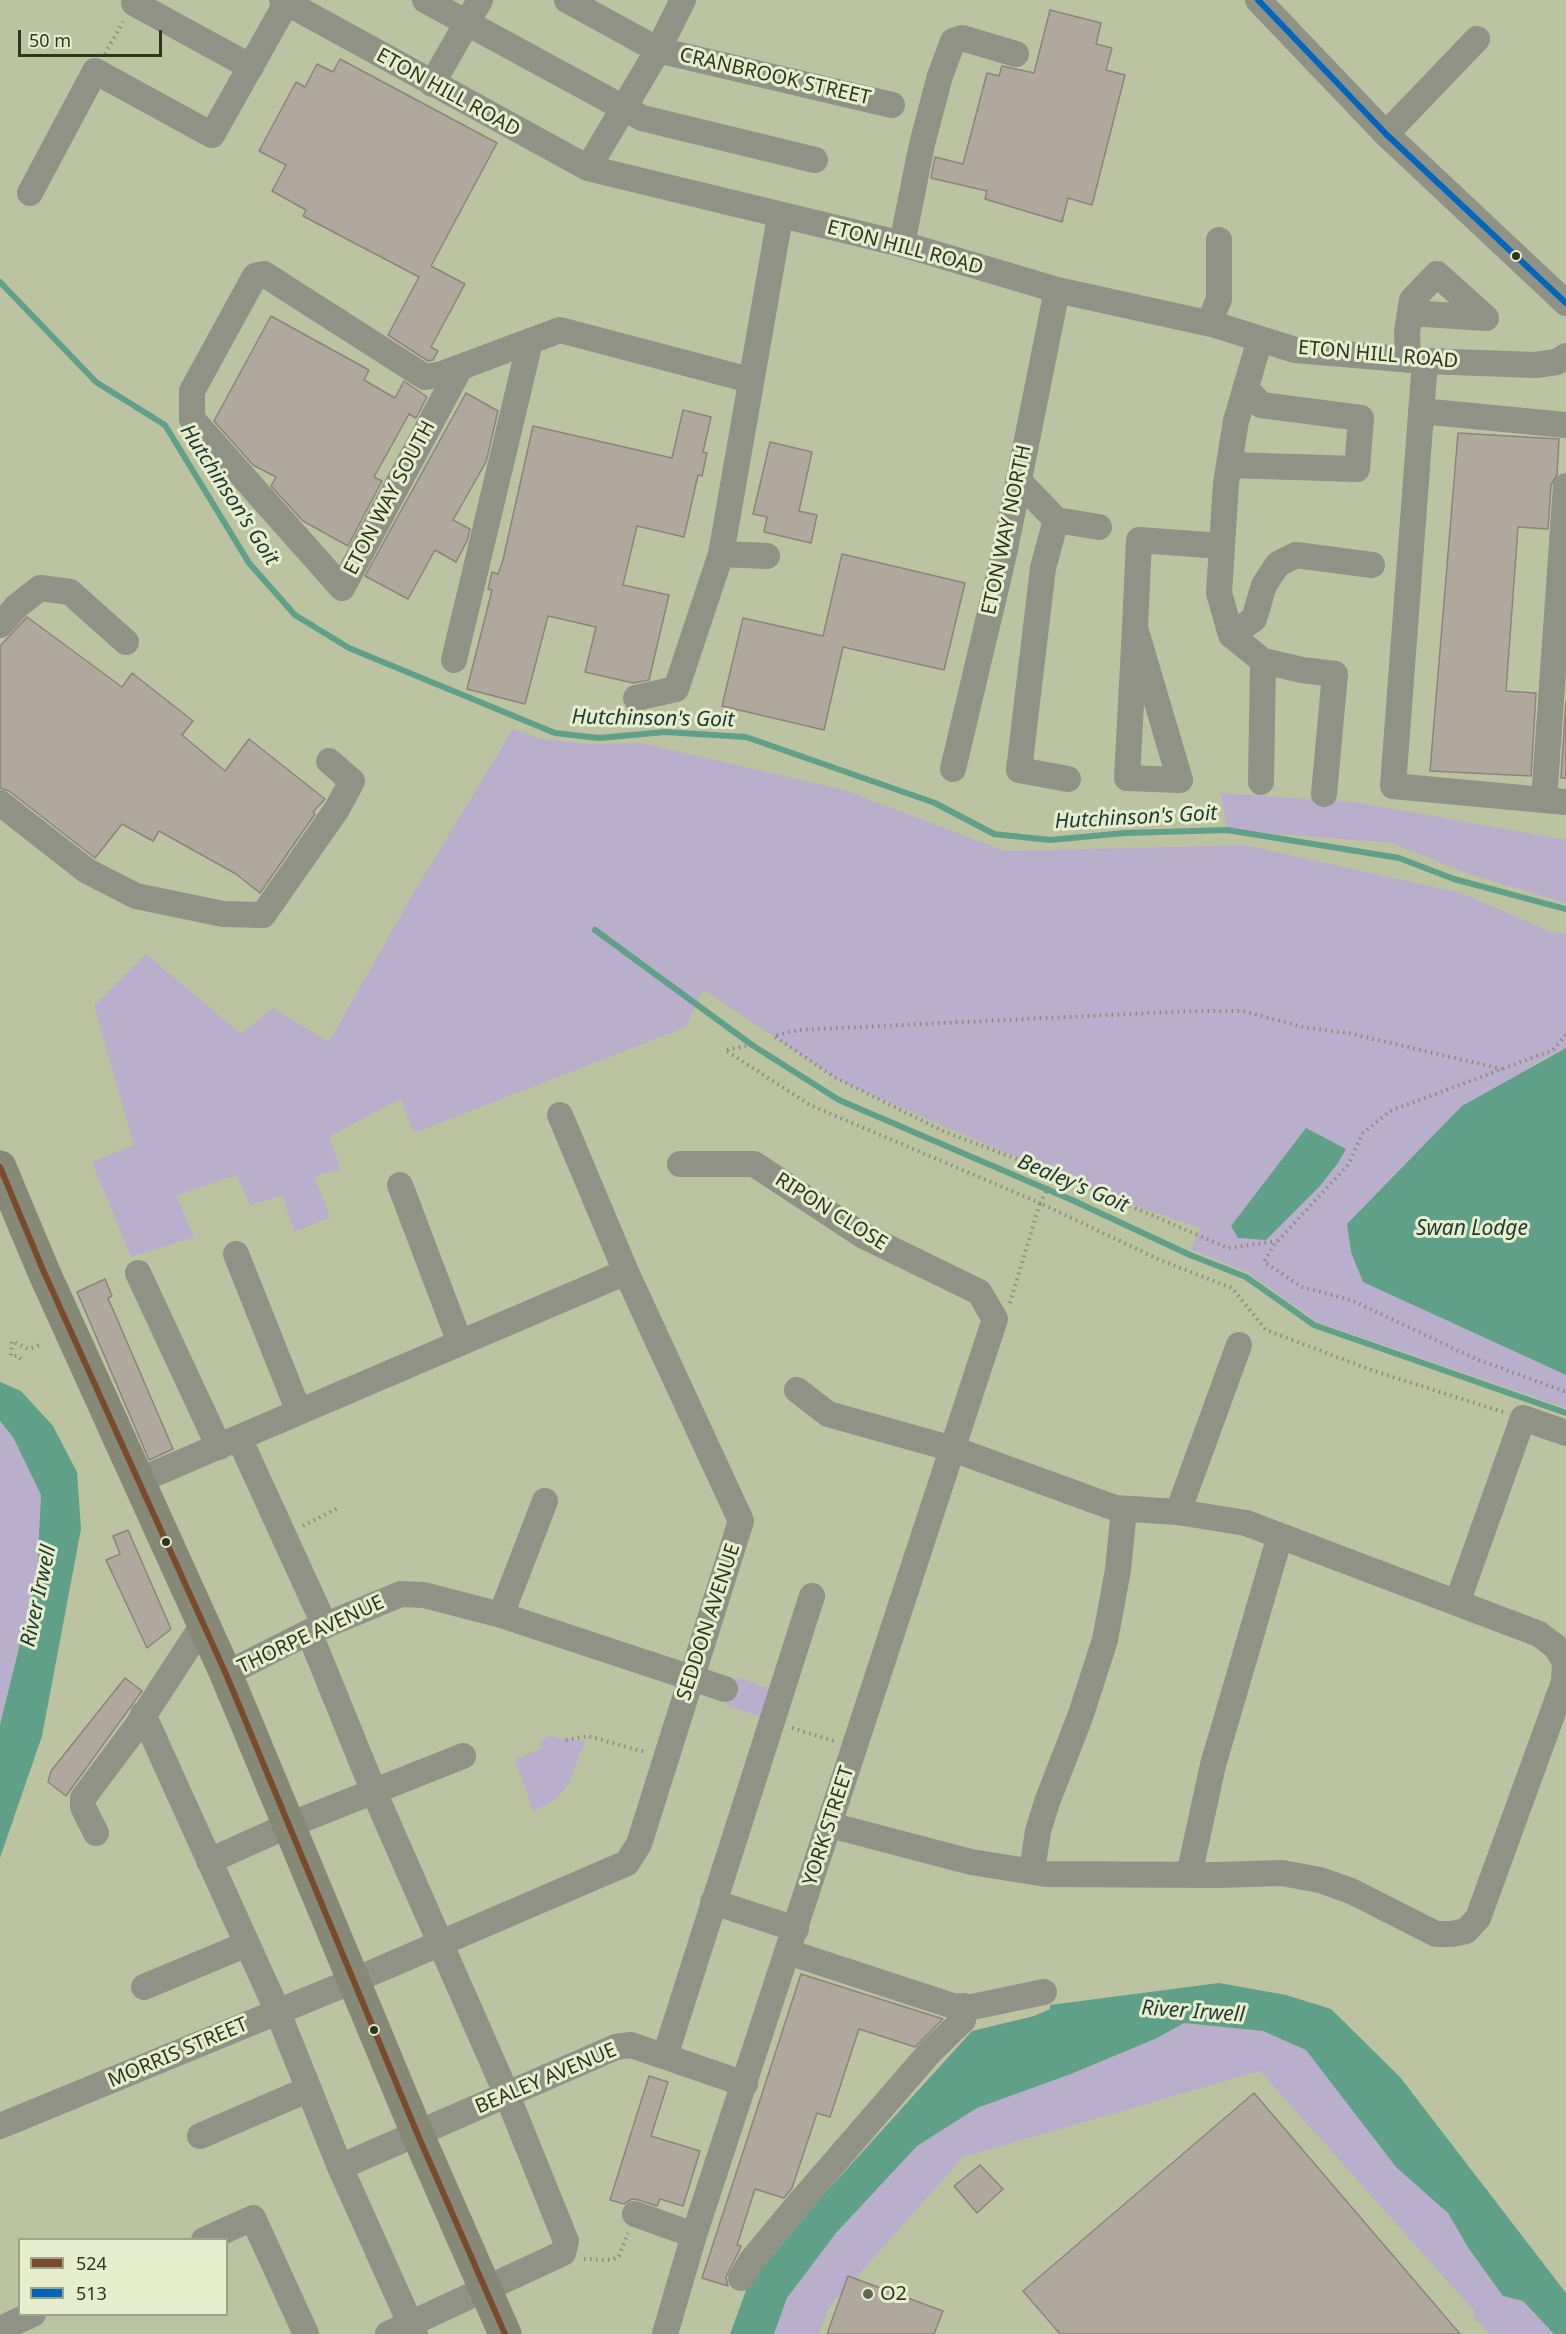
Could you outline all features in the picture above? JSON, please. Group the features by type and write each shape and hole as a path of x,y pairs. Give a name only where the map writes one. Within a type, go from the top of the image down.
{"main road":[{"path":"0,1167 43,1270 140,1480 201,1626 226,1674 417,2133 484,2289 506,2334"}],"street":[{"path":"425,0 642,118 815,160"},
{"path":"432,84 480,0"},
{"name":"CRANBROOK STREET","path":"567,0 658,50 892,105"},
{"path":"588,168 658,50 683,0"},
{"path":"30,193 95,71 212,135 286,1"},
{"name":"ETON HILL ROAD","path":"286,1 432,84 588,168 780,217 902,244 1057,290 1209,323 1295,350 1417,361 1535,365 1557,362 1566,356"},
{"path":"134,3 251,67"},
{"path":"1266,3 1386,134 1566,303"},
{"path":"902,244 922,144 940,76 953,41 962,38 1016,54"},
{"path":"1386,134 1477,39"},
{"path":"636,698 676,689 721,554 780,217"},
{"path":"1209,323 1219,299 1219,240"},
{"name":"ETON WAY SOUTH","path":"460,368 342,588 192,418 192,391 255,276 264,274 424,377 460,368 560,330 750,380"},
{"name":"ETON WAY NORTH","path":"953,769 1004,554 1057,290"},
{"path":"1410,313 1407,332 1417,361 1421,411 1393,786 1555,801 1566,486"},
{"path":"1260,339 1236,421 1229,465 1219,593 1231,635 1263,661 1302,670 1335,674 1324,794"},
{"path":"454,660 530,342"},
{"path":"1229,465 1357,469 1361,418 1261,405 1246,389"},
{"path":"1421,411 1566,425"},
{"path":"1018,480 1056,520 1099,527"},
{"path":"1056,520 1043,568 1019,770 1068,779"},
{"path":"1136,628 1156,704 1180,780 1127,778 1139,540 1222,546"},
{"path":"721,554 767,556"},
{"path":"1231,635 1254,619 1264,585 1278,564 1296,555 1372,565"},
{"path":"0,626 17,606 40,588 70,592 126,642"},
{"path":"1261,782 1263,661"},
{"path":"0,803 87,871 136,896 223,914 263,915 337,809 352,781 328,761"},
{"name":"SEDDON AVENUE","path":"355,1980 627,1863 639,1844 741,1521 626,1272 560,1115"},
{"name":"RIPON CLOSE","path":"680,1164 754,1164 862,1235 979,1292 995,1319"},
{"path":"400,1185 460,1343"},
{"path":"236,1254 299,1412"},
{"path":"140,1480 626,1272"},
{"path":"138,1273 229,1442 284,1535 374,1792 442,1942 507,2095 566,2241 563,2253 484,2289 404,2331 277,2010 143,1714"},
{"name":"YORK STREET","path":"665,2334 694,2235 995,1319"},
{"path":"1178,1512 1239,1344"},
{"path":"797,1390 828,1414 953,1449 1114,1508 1178,1512 1246,1523 1539,1634 1556,1647 1565,1662 1564,1682 1560,1694 1478,1918 1466,1931 1436,1934 1351,1891 1320,1880 1282,1873 1189,1875 1032,1871 918,1850 830,1825"},
{"path":"1457,1603 1523,1419 1566,1433"},
{"path":"501,1615 544,1501"},
{"path":"1032,1871 1038,1831 1047,1802 1080,1717 1105,1640 1118,1570 1124,1509"},
{"path":"1189,1875 1213,1765 1280,1536"},
{"name":"THORPE AVENUE","path":"226,1674 317,1629 401,1594 424,1595 501,1615 725,1689"},
{"path":"665,2056 812,1596"},
{"path":"96,1833 83,1807 83,1798 137,1726 201,1626"},
{"path":"209,1861 463,1756"},
{"path":"713,1902 792,1941 953,2006 1044,1992"},
{"path":"144,1987 247,1944"},
{"name":"MORRIS STREET","path":"0,2126 277,2010 355,1980"},
{"path":"741,2278 751,2261 802,2200 930,2052 963,2020 964,2006"},
{"name":"BEALEY AVENUE","path":"340,2167 616,2047 631,2045 745,2084"},
{"path":"200,2136 309,2089"},
{"path":"634,2214 694,2235"},
{"path":"208,2238 253,2218 306,2334"},
{"path":"0,2329 29,2316"}],"path":[{"path":"95,71 134,3"},
{"path":"1278,1241 1228,1248 1056,1174 943,1131 834,1077 774,1036 798,1030 1191,1011 1243,1011 1302,1027 1347,1033 1502,1069"},
{"path":"1566,1035 1553,1050 1390,1111 1363,1133 1348,1165 1278,1241 1264,1262 1302,1287 1351,1300 1476,1359 1566,1392"},
{"path":"752,1045 725,1050 810,1105 1040,1203 1160,1260 1232,1288 1266,1330 1374,1371 1523,1419"},
{"path":"995,1319 1009,1305 1040,1203 1056,1174"},
{"path":"21,1359 18,1356 11,1356 12,1341 28,1349 43,1344"},
{"path":"284,1535 340,1507"},
{"path":"566,1740 588,1736 666,1758"},
{"path":"563,2253 577,2258 612,2260 619,2256 634,2214"}],"shaded area":[{"path":"513,729 542,739 589,744 641,743 841,789 1005,851 1244,845 1461,893 1551,932 1566,934 1566,1048 1530,1066 1363,1282 1566,1375 1566,1408 1317,1322 1247,1272 1190,1249 1201,1228 1104,1195 840,1081 703,989 686,1027 414,1133 401,1099 329,1136 341,1169 314,1176 330,1217 294,1232 283,1195 250,1205 237,1175 176,1195 194,1237 131,1257 92,1162 134,1145 94,1006 146,954 241,1034 273,1008 329,1042 414,892"},
{"path":"1221,793 1355,802 1566,840 1566,903 1472,875 1392,843 1227,830"},
{"path":"0,1421 13,1437 41,1495 37,1575 0,1725"},
{"path":"736,1677 777,1691 767,1719 726,1705"},
{"path":"549,1736 585,1741 568,1785 554,1800 533,1811 515,1760 542,1748 540,1741"},
{"path":"1184,2023 1263,2031 1307,2050 1448,2213 1469,2249 1503,2296 1523,2301 1554,2334 1489,2334 1472,2315 1475,2312 1260,2071 963,2157 828,2309 819,2334 774,2334 787,2298 836,2233 917,2146 977,2108 1071,2074 1157,2038"}],"water":[{"name":"Swan Lodge","path":"1566,1048 1566,1375 1363,1282 1351,1252 1347,1224 1462,1106"},
{"path":"1306,1128 1346,1149 1338,1163 1320,1186 1266,1240 1238,1238 1231,1226"},
{"name":"River Irwell","path":"0,1382 21,1391 53,1426 77,1472 81,1529 42,1736 0,1858 0,1725 37,1575 41,1495 13,1437 0,1421"},
{"name":"River Irwell","path":"1219,1983 1286,1995 1331,2009 1400,2077 1566,2293 1566,2334 1554,2334 1523,2301 1503,2296 1469,2249 1448,2213 1396,2167 1306,2050 1263,2031 1184,2023 1157,2038 1071,2074 977,2108 917,2146 836,2233 787,2298 774,2334 730,2334 748,2285 816,2203 972,2031 1034,2016 1050,2009 1050,2005"}],"building":[{"path":"1050,10 1101,23 1096,44 1112,48 1106,70 1125,75 1092,205 1068,198 1062,222 985,199 987,191 931,178 935,157 963,164 987,73 999,76 1002,66 1034,73"},
{"path":"340,59 497,143 431,266 465,284 431,347 438,351 433,360 428,361 388,335 419,277 303,216 306,210 272,191 286,165 259,151 296,82 305,87 317,64 333,72"},
{"path":"271,316 369,370 364,380 395,398 404,381 427,397 416,418 409,414 374,477 382,481 348,546 303,521 271,486 276,477 253,465 214,421"},
{"path":"466,393 498,411 486,462 453,520 470,529 467,541 456,562 435,550 408,599 365,576"},
{"path":"683,410 711,417 703,452 707,453 702,476 698,475 684,537 637,526 623,585 669,595 649,680 633,683 585,672 596,627 548,616 525,704 467,689 492,590 488,589 492,572 498,574 503,560 533,426 672,458"},
{"path":"1458,433 1559,439 1557,475 1551,485 1548,529 1518,527 1506,691 1536,693 1531,776 1430,771"},
{"path":"770,442 812,452 799,511 817,515 811,543 764,532 767,517 753,514"},
{"path":"842,554 965,583 944,670 843,647 824,730 722,706 743,618 823,636"},
{"path":"27,617 122,687 132,673 193,721 182,735 225,771 249,739 325,799 313,812 315,814 260,893 236,874 159,831 153,841 122,824 95,858 9,791 0,788 0,646"},
{"path":"1566,701 1566,778 1561,778"},
{"path":"105,1279 112,1296 108,1298 173,1449 149,1460 77,1292"},
{"path":"128,1530 171,1629 147,1648 106,1560 120,1554 113,1536"},
{"path":"125,1678 142,1691 66,1796 48,1782 51,1771"},
{"path":"801,1974 943,2019 915,2047 859,2029 830,2117 817,2113 792,2188 784,2198 755,2189 737,2245 741,2246 726,2277 728,2286 702,2278"},
{"path":"649,2076 668,2082 651,2136 700,2151 683,2206 660,2199 657,2206 632,2199 624,2204 610,2200"},
{"path":"1254,2093 1460,2334 1060,2334 1023,2291"},
{"path":"980,2165 1003,2189 977,2213 954,2186"},
{"name":"O2","path":"848,2276 943,2311 934,2334 827,2334"}],"waterway":[{"name":"Hutchinson's Goit","path":"0,282 96,382 165,425 249,563 295,615 349,648 555,733 599,738 665,732 746,737 935,803 994,834 1050,840 1125,833 1227,830 1399,858 1454,879 1566,909"},
{"name":"Bealey's Goit","path":"595,930 752,1045 839,1100 1072,1200 1190,1255 1246,1277 1314,1325 1566,1413"}],"transit line":[{"name":"513","path":"1258,0 1386,134 1566,303"},
{"name":"524","path":"0,1167 43,1270 226,1674 417,2133 505,2334"}],"place":[{"name":"O2","path":"868,2294"}]}
